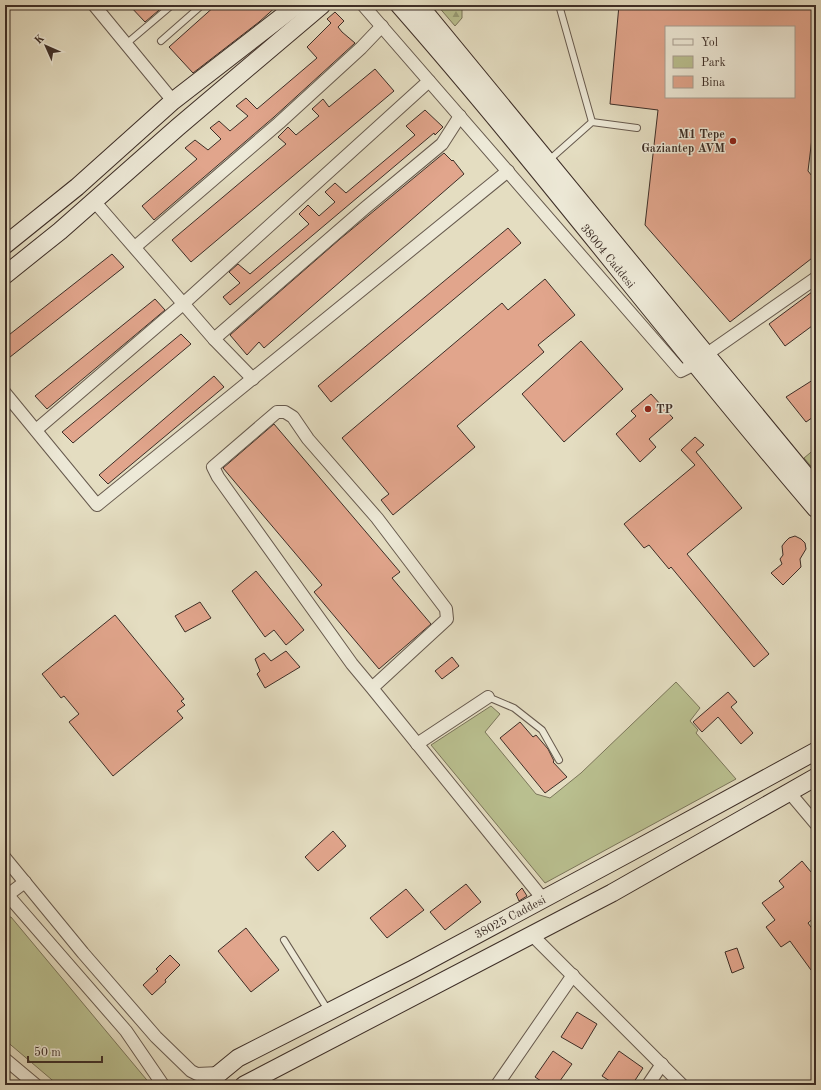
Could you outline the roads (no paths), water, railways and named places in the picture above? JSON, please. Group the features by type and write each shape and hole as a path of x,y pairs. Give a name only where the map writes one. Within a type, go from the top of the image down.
{"street":[{"path":"5,245 77,187 173,101 297,5"},
{"path":"5,275 60,231 178,127 322,5"},
{"path":"363,5 680,371 701,359 816,278"},
{"name":"38004 Caddesi","path":"399,5 542,164"},
{"name":"38004 Caddesi","path":"419,5 542,164 701,359 816,488"},
{"path":"97,6 173,101"},
{"path":"134,247 279,123 361,48 382,26"},
{"path":"36,430 183,304 429,81"},
{"path":"214,339 365,208 442,144 460,116"},
{"path":"5,392 97,505 508,171"},
{"path":"94,201 214,339 253,379"},
{"name":"38004 Caddesi","path":"701,359 747,429 816,509"},
{"path":"372,688 446,619 446,609 377,518 308,439 293,417 285,412 277,412 213,467 352,664 543,899"},
{"path":"417,744 488,697"},
{"name":"38025 Caddesi","path":"205,1085 238,1058 420,965 816,751"},
{"path":"244,1085 612,893 816,777"},
{"path":"789,792 816,824"},
{"path":"5,858 83,953 156,1037 191,1071 197,1074 219,1073"},
{"path":"24,882 6,895 126,1031 163,1085"},
{"path":"532,935 682,1085"},
{"path":"497,1085 573,975"},
{"path":"5,1058 36,1085"},
{"path":"648,1085 662,1064"}],"lane":[{"path":"126,44 172,5"},
{"path":"161,41 202,5"},
{"path":"559,5 592,122"},
{"path":"542,164 592,122 637,128"},
{"path":"488,697 514,708 542,730 559,760"},
{"path":"284,940 329,1011"}],"place":[{"name":"M1 Tepe Gaziantep AVM","path":"733,141"},
{"name":"TP","path":"648,409"}]}
